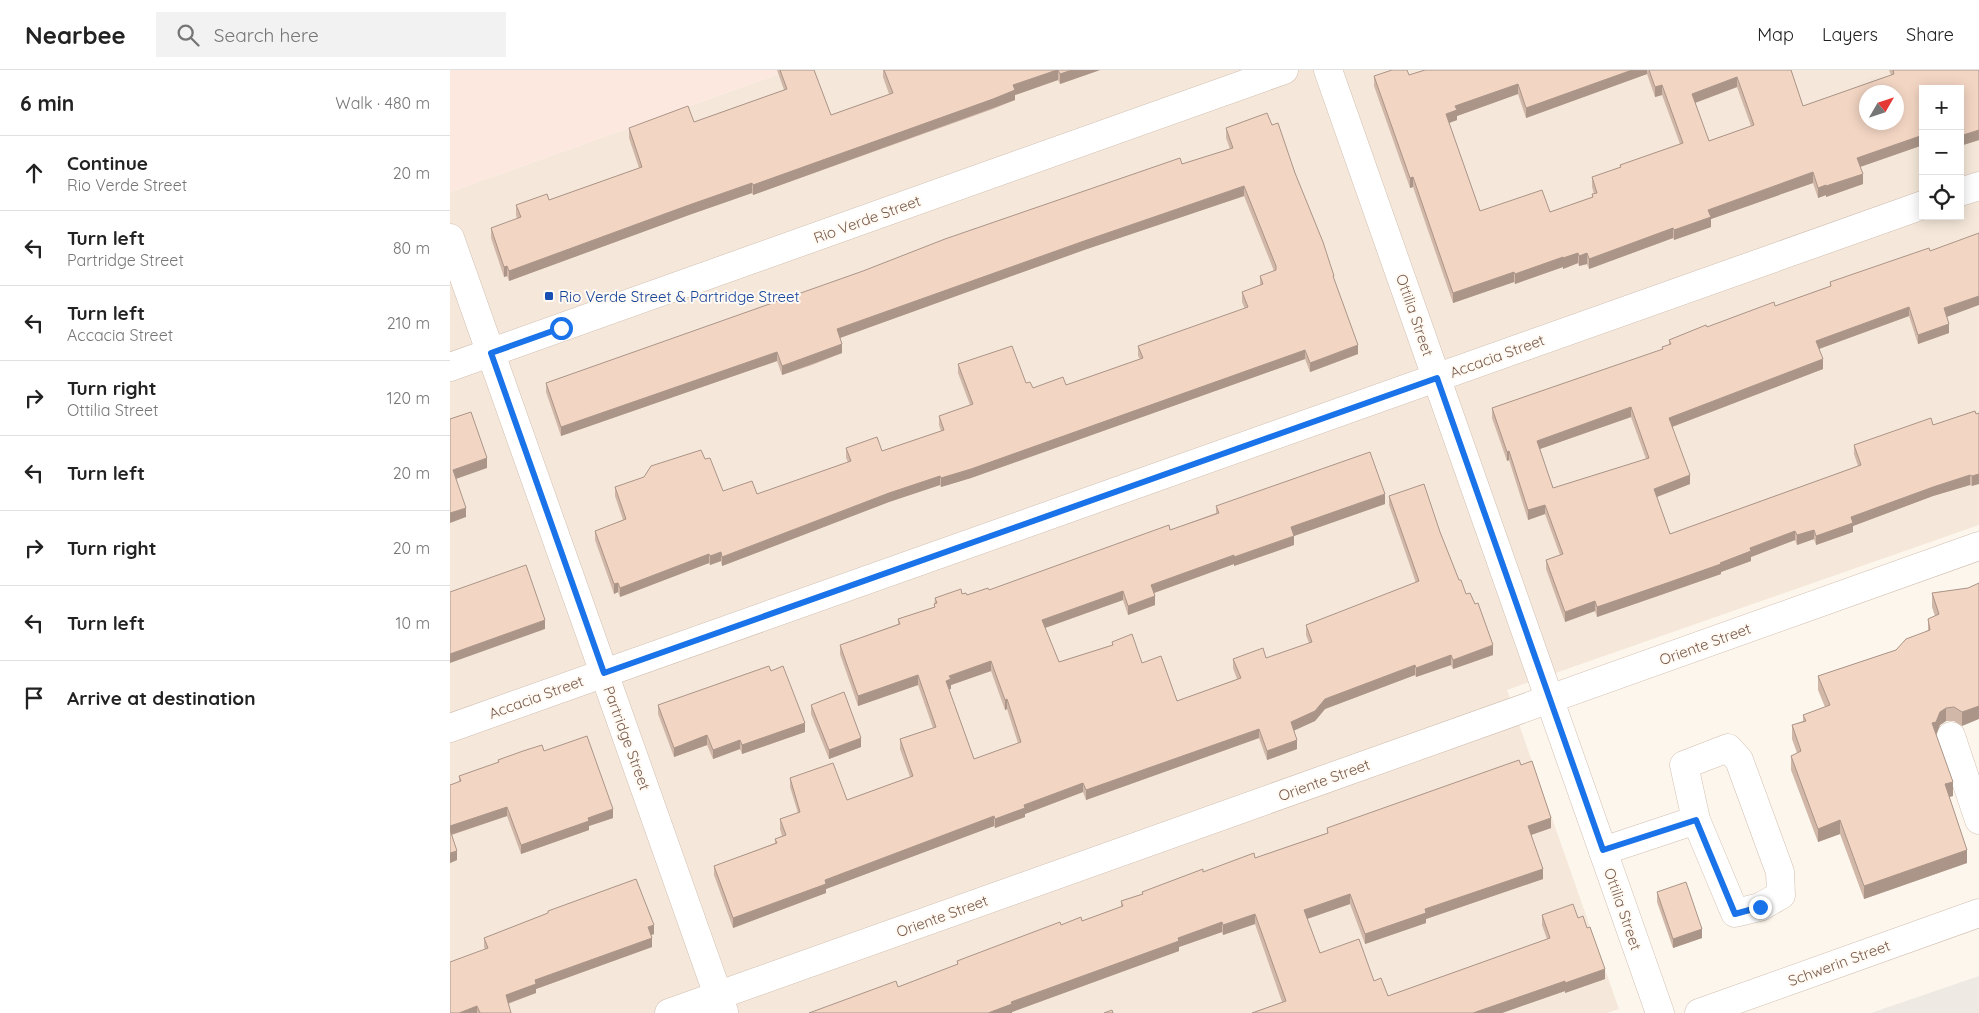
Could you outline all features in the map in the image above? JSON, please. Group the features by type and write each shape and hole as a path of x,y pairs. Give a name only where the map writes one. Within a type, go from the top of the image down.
{"street":[{"name":"Rio Verde Street","path":"450,367 1284,70"},
{"name":"Ottilia Street","path":"1328,70 1660,1013"},
{"path":"1964,191 1979,186"},
{"name":"Accacia Street","path":"450,728 1919,207"},
{"name":"Partridge Street","path":"450,238 721,1004"},
{"name":"Oriente Street","path":"669,1013 721,1004 1550,699 1979,546"},
{"path":"1951,736 1979,820"},
{"path":"1728,748 1739,760 1780,872 1781,895 1760,907 1735,914 1696,820 1684,765 1728,748"},
{"path":"1603,850 1696,820"},
{"name":"Schwerin Street","path":"1699,1013 1979,913"}],"shaded area":[{"path":"450,70 790,70 450,192"},
{"path":"790,70 1979,70 1979,525 1507,690 1619,1009 1607,1013 450,1013 450,192"},
{"path":"1979,976 1979,1013 1871,1013"}],"building":[{"path":"780,70 814,70 831,115 893,93 884,70 1057,70 1013,85 1015,90 993,99 753,185 752,183 689,205 509,271 507,266 504,267 491,228 521,217 516,205 547,194 549,200 642,167 629,128 688,106 694,122 787,89"},
{"path":"1058,70 1072,70 1060,74"},
{"path":"1392,70 1407,70 1409,75 1425,70 1632,70 1526,108 1518,84 1455,106 1457,110 1446,114 1480,211 1542,190 1550,212 1593,197 1592,194 1597,193 1592,177 1683,143 1662,85 1655,87 1649,70 1791,70 1803,106 1859,86 1859,130 1904,130 1904,85 1863,85 1894,74 1893,70 1979,70 1979,130 1964,135 1964,85 1919,85 1919,136 1857,158 1863,174 1818,188 1813,172 1708,210 1711,217 1674,230 1673,228 1589,259 1587,253 1579,256 1578,253 1453,293 1413,177 1410,178 1374,76","holes":["1737,77 1754,125 1709,141 1692,94"]},
{"path":"1267,113 1272,125 1278,123 1295,173 1323,242 1358,345 1310,363 1305,350 971,469 941,478 940,476 889,493 722,557 721,552 710,556 709,554 620,588 618,583 614,584 595,531 626,519 615,487 644,477 651,466 701,450 705,459 710,458 723,491 752,481 757,494 851,461 846,448 877,437 882,451 944,430 939,416 973,404 958,364 1012,346 1026,383 1030,382 1033,388 1063,377 1066,385 1143,358 1138,346 1248,307 1242,292 1263,284 1260,276 1276,270 1276,266 1244,186 837,329 842,344 782,366 777,352 561,427 546,383 863,271 945,239 1180,158 1182,164 1233,148 1226,128"},
{"path":"1979,233 1979,296 1944,308 1949,324 1918,335 1909,307 1816,341 1823,359 1669,418 1690,475 1654,489 1670,534 1861,465 1854,445 1931,418 1933,425 1975,411 1976,414 1979,413 1979,474 1933,487 1851,517 1853,523 1816,536 1814,530 1797,535 1795,531 1750,548 1751,551 1721,564 1597,607 1595,601 1565,612 1546,560 1563,554 1545,505 1528,510 1509,451 1507,452 1492,408 1663,349 1662,347 1671,344 1669,340 1706,325 1707,327 1774,302 1775,306 1831,286 1830,282 1929,248 1930,251","holes":["1631,407 1649,458 1553,488 1537,441"]},
{"path":"471,412 487,458 453,470 466,508 450,513 450,419"},
{"path":"1370,452 1385,494 1291,527 1294,536 1151,585 1155,596 1128,606 1123,591 1042,620 1059,662 1113,645 1112,642 1132,634 1142,663 1161,656 1177,701 1241,678 1233,659 1263,648 1266,658 1312,642 1306,625 1419,581 1389,496 1424,484 1459,580 1461,580 1466,594 1470,593 1475,604 1478,603 1493,645 1453,660 1451,655 1416,668 1415,665 1325,699 1315,711 1291,722 1297,740 1267,751 1259,729 1086,790 1083,783 1024,805 1025,808 995,819 994,816 825,880 826,884 733,918 714,866 777,843 775,839 786,835 780,819 800,812 790,778 833,763 847,800 913,776 900,739 936,727 918,675 858,696 840,645 900,624 898,619 935,607 934,604 937,603 935,598 961,589 962,594 966,593 967,595 988,588 989,590 1169,525 1170,530 1219,513 1216,506","holes":["991,661 1005,700 1007,699 1021,742 974,759 946,681 951,679 949,676"]},
{"path":"526,565 545,620 450,654 450,592"},
{"path":"1979,583 1979,706 1962,712 1954,707 1946,708 1940,712 1936,722 1932,723 1953,782 1945,784 1967,850 1864,886 1840,820 1818,829 1791,756 1801,751 1792,725 1806,721 1803,715 1830,705 1818,676 1896,650 1906,639 1930,630 1928,619 1939,614 1932,593 1968,588"},
{"path":"769,666 771,671 783,666 805,723 742,745 740,740 713,750 707,735 674,748 658,705"},
{"path":"844,692 861,738 829,750 811,705"},
{"path":"587,736 613,809 588,818 589,821 521,845 507,807 450,826 450,785 461,781 459,776 542,745 544,751"},
{"path":"1519,760 1521,765 1532,761 1551,818 1528,826 1543,869 1425,909 1426,913 1365,934 1350,894 1304,910 1320,953 1359,939 1374,981 1381,978 1388,996 1550,938 1542,915 1573,904 1578,918 1583,916 1587,928 1590,927 1605,969 1473,1013 1252,1013 1286,1001 1255,914 1223,925 1222,922 1178,938 1179,941 1011,1002 1012,1004 988,1013 809,1013 896,981 898,987 958,964 957,961 1060,922 1061,925 1081,917 1082,921 1123,906 1121,901 1203,869 1203,872 1254,853 1255,858 1328,833 1327,828"},
{"path":"450,830 457,851 450,853"},
{"path":"636,879 654,925 648,927 652,938 535,980 536,984 506,995 511,1013 480,1013 477,1006 459,1013 450,1013 450,962 488,948 484,938 548,913 548,911"},
{"path":"1686,882 1702,929 1673,939 1657,892"}],"place":[{"name":"Rio Verde Street & Partridge Street","path":"549,296"}],"route":[{"path":"561,328 491,353 604,673 1437,378 1603,850 1696,820 1735,914 1760,907"}]}
